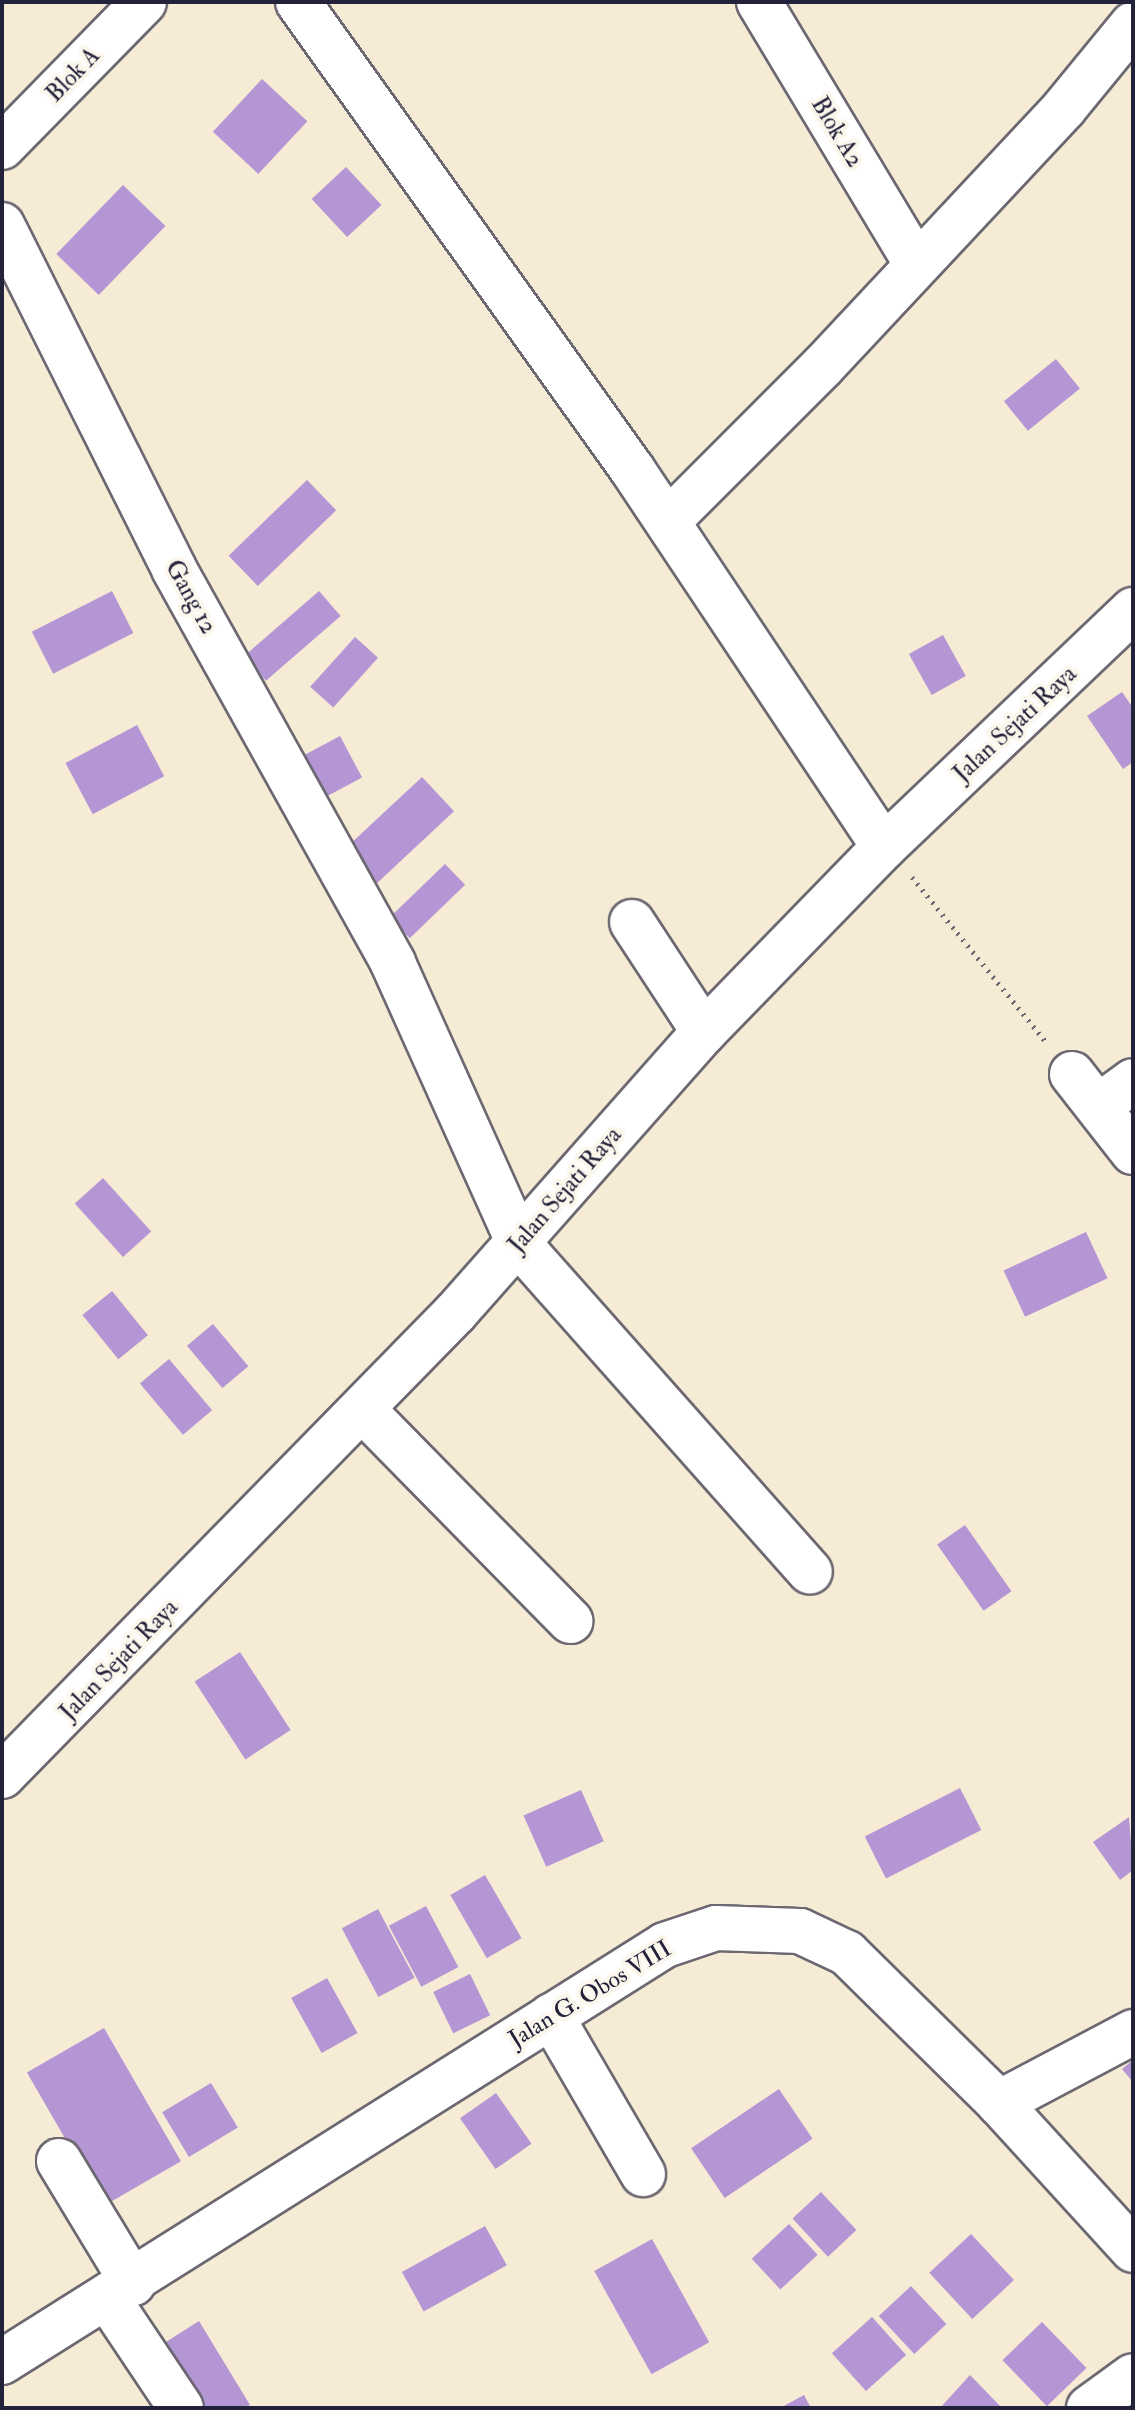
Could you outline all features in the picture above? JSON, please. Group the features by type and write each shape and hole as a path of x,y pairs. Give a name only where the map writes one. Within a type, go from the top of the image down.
{"street":[{"name":"Blok A","path":"2,147 144,2"},
{"path":"298,2 668,521 884,847"},
{"name":"Blok A2","path":"759,2 915,262"},
{"path":"668,521 823,366 915,262 1065,107 1133,24"},
{"name":"Gang 12","path":"2,225 174,569 393,963 519,1244 810,1572"},
{"name":"Jalan Sejati Raya","path":"2,1776 363,1410 519,1244 704,1032 884,847 1133,610"},
{"path":"632,922 704,1032"},
{"path":"1101,1087 1133,1152"},
{"path":"363,1410 570,1621"},
{"name":"Jalan G. Obos VIII","path":"2,2362 120,2291 551,2016 689,1936 750,1925 800,1931 847,1953 999,2103 1133,2250"},
{"path":"551,2016 643,2174"},
{"path":"999,2103 1133,2032"},
{"path":"59,2161 120,2291 181,2408"},
{"path":"1089,2408 1133,2376"}],"path":[{"path":"884,847 938,902 1101,1087"}],"building":[{"path":"262,79 307,121 258,174 213,132"},
{"path":"346,167 381,205 347,237 312,199"},
{"path":"123,185 165,226 99,295 56,254"},
{"path":"1056,359 1080,389 1028,431 1004,401"},
{"path":"307,480 336,510 258,586 229,556"},
{"path":"112,591 133,633 53,674 32,632"},
{"path":"319,591 341,616 266,681 244,656"},
{"path":"943,635 966,676 932,695 909,654"},
{"path":"355,637 378,658 333,708 310,687"},
{"path":"1122,692 1133,708 1133,762 1123,769 1087,716"},
{"path":"137,725 164,776 93,814 65,763"},
{"path":"340,736 362,777 324,798 302,756"},
{"path":"422,777 454,811 376,884 344,850"},
{"path":"445,864 465,885 410,938 390,917"},
{"path":"103,1178 151,1232 123,1257 75,1203"},
{"path":"1086,1232 1108,1278 1025,1317 1004,1270"},
{"path":"112,1291 148,1335 118,1359 82,1315"},
{"path":"213,1324 248,1366 222,1388 187,1346"},
{"path":"169,1359 212,1410 183,1435 140,1383"},
{"path":"965,1525 1011,1591 984,1611 937,1545"},
{"path":"240,1652 291,1730 245,1759 195,1681"},
{"path":"960,1788 981,1830 886,1878 865,1837"},
{"path":"581,1790 604,1841 546,1867 523,1816"},
{"path":"1129,1817 1133,1870 1120,1880 1093,1842"},
{"path":"485,1875 522,1938 487,1958 450,1895"},
{"path":"426,1906 458,1967 421,1987 389,1926"},
{"path":"378,1909 415,1978 378,1997 342,1928"},
{"path":"470,1974 490,2015 453,2033 433,1992"},
{"path":"327,1978 358,2033 322,2053 291,1998"},
{"path":"104,2028 181,2161 104,2206 27,2072"},
{"path":"1133,2060 1133,2082 1122,2069"},
{"path":"211,2083 238,2128 189,2157 162,2112"},
{"path":"779,2089 813,2139 725,2198 691,2148"},
{"path":"496,2093 532,2144 496,2169 460,2118"},
{"path":"821,2192 856,2230 828,2257 792,2219"},
{"path":"789,2224 818,2255 780,2289 752,2259"},
{"path":"485,2226 507,2265 424,2311 402,2272"},
{"path":"971,2234 1014,2280 972,2319 929,2273"},
{"path":"652,2239 709,2342 651,2374 594,2271"},
{"path":"911,2286 946,2324 914,2354 879,2316"},
{"path":"872,2317 906,2355 866,2391 832,2353"},
{"path":"199,2321 250,2405 244,2408 195,2408 158,2347"},
{"path":"1042,2322 1086,2368 1047,2406 1002,2360"},
{"path":"970,2375 1002,2408 940,2408"},
{"path":"804,2395 811,2408 780,2408"}]}
